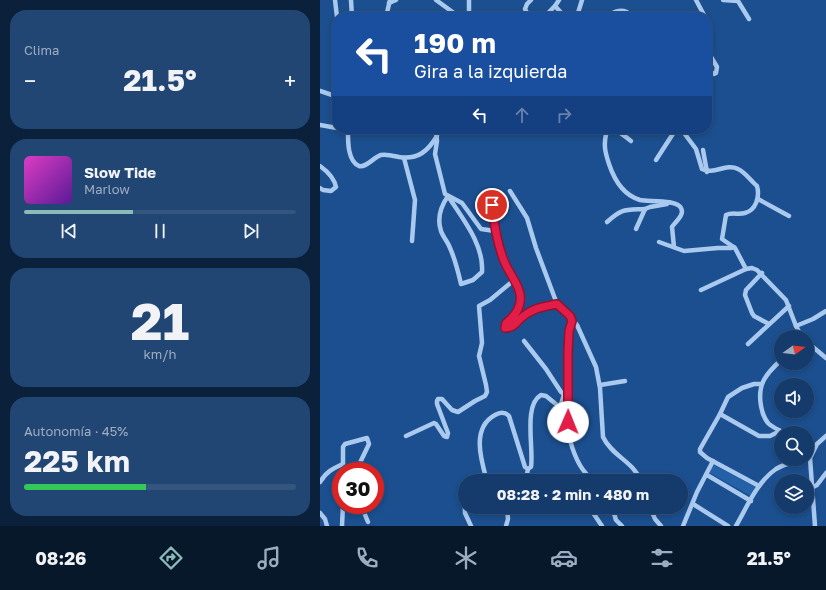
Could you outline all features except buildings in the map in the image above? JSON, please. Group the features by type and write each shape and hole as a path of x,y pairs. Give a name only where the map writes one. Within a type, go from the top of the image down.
{"street":[{"path":"335,0 337,12"},
{"path":"350,0 351,12"},
{"path":"387,12 390,1 396,0"},
{"path":"436,0 452,12"},
{"path":"469,0 469,12"},
{"path":"526,12 525,9 526,4 532,0"},
{"path":"549,12 559,0"},
{"path":"578,12 582,0"},
{"path":"696,0 702,12"},
{"path":"723,0 738,2 749,19"},
{"path":"555,6 560,12"},
{"path":"614,12 622,10 627,12"},
{"path":"712,58 717,67 716,73 714,74 712,72"},
{"path":"320,91 332,95"},
{"path":"320,125 332,128"},
{"path":"348,134 348,150 354,161 358,165 362,166 368,164 381,155 404,158 414,157 423,153 433,143 437,136"},
{"path":"606,134 604,138 604,148 612,175 618,184 631,196 640,200 678,205 682,210 678,220 672,227 674,247"},
{"path":"621,134 631,141"},
{"path":"656,160 673,134"},
{"path":"685,134 696,149 702,170 707,172 731,167 736,168 757,186 758,199 754,207 748,212 726,215 722,239 734,247 746,269"},
{"path":"437,136 435,154 444,190 448,196 473,234 482,264 482,272 473,280 461,284 450,247 441,231 439,221 442,204 448,196"},
{"path":"702,150 707,172"},
{"path":"404,158 415,200 412,241"},
{"path":"320,166 329,173 336,186 331,192 320,188"},
{"path":"510,191 527,218 536,248 557,304 577,325 593,360 600,385 604,437 606,442 612,450 632,466 637,474"},
{"path":"448,196 462,203 481,229 496,231"},
{"path":"758,199 789,216"},
{"path":"607,222 623,210 645,209 668,203"},
{"path":"492,205 496,231 505,262 520,294 519,307 512,318 506,323 505,328 514,325 532,310 557,304"},
{"path":"636,229 645,209"},
{"path":"659,242 684,251 734,247"},
{"path":"700,290 746,269 754,268 762,273 786,300 798,330"},
{"path":"762,273 746,290 745,295 754,316 768,324"},
{"path":"406,436 434,423 444,436 447,437 448,433 436,401 438,399 442,399 452,410 458,412 485,396 487,392 486,385 479,356 482,343 479,306 490,300 514,280"},
{"path":"748,344 789,306"},
{"path":"796,326 813,319 826,311"},
{"path":"572,321 569,331 566,396 568,430 574,452 586,474"},
{"path":"524,341 566,396"},
{"path":"814,348 826,358"},
{"path":"774,366 761,384 760,397 765,418 769,424 774,427"},
{"path":"600,385 625,381"},
{"path":"759,486 713,461 702,454 700,449 720,414 728,396 735,391 754,384 761,384"},
{"path":"527,474 528,469 532,464 531,409 533,404 540,396 544,396 567,414"},
{"path":"560,407 566,396"},
{"path":"485,474 480,459 481,432 486,421 497,413 505,413 509,416 525,467 528,469"},
{"path":"720,414 759,436 774,435"},
{"path":"814,448 826,436"},
{"path":"343,462 343,447 345,444 367,438 369,444 360,462"},
{"path":"683,526 713,461"},
{"path":"736,526 759,486 777,468 782,466"},
{"path":"320,482 325,474 332,469"},
{"path":"814,486 817,485 826,473"},
{"path":"707,475 751,501"},
{"path":"693,504 728,526"},
{"path":"320,513 328,526"},
{"path":"342,526 343,514"},
{"path":"365,514 368,522"},
{"path":"465,514 471,526"},
{"path":"506,526 508,514"},
{"path":"594,514 602,526"},
{"path":"614,514 616,520 622,526"},
{"path":"654,514 661,526"},
{"path":"814,514 815,526"}],"shaded area":[{"path":"714,465 755,487 751,496 710,473 712,466"}],"route":[{"path":"492,205 496,231 505,262 520,294 519,307 512,318 505,324 505,328 511,327 538,307 557,304 570,316 572,321 569,331 568,353 568,422"}]}
